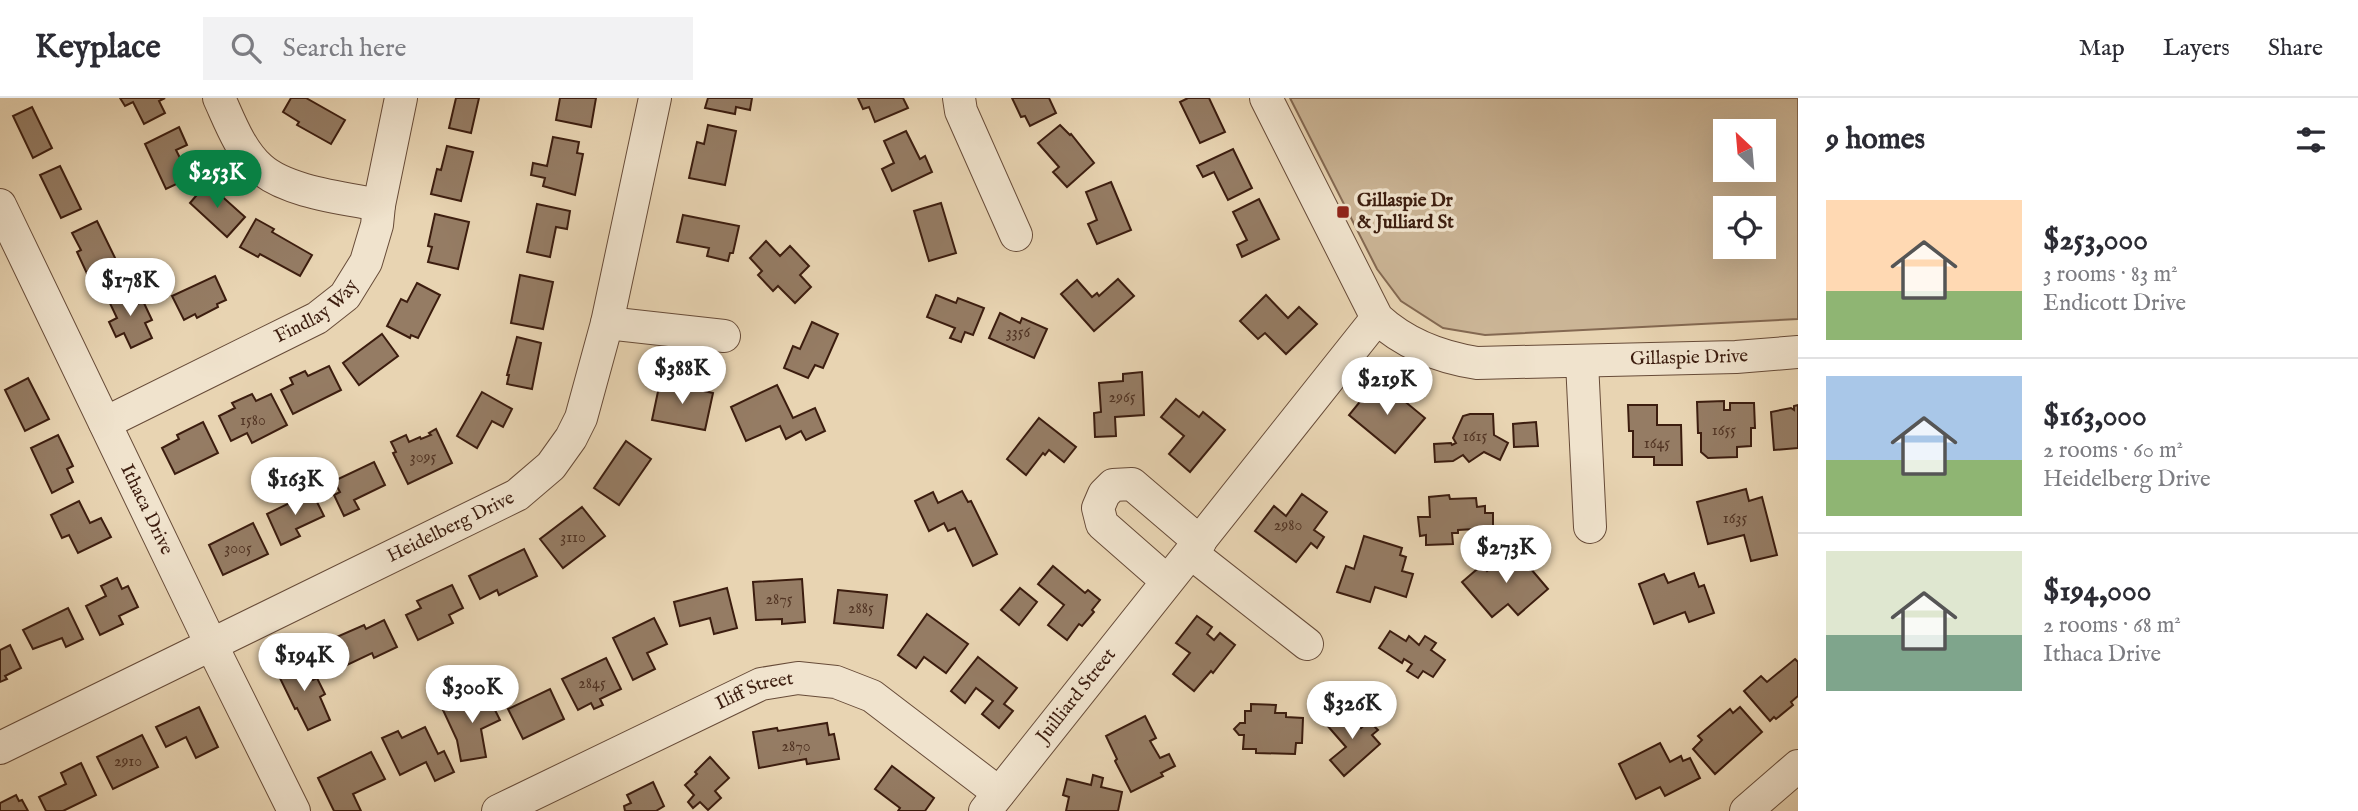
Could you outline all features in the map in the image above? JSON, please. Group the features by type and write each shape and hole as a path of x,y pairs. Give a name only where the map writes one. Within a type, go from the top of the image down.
{"street":[{"path":"219,98 241,144 260,168 286,185 379,205"},
{"name":"Findlay Way","path":"105,423 317,317 345,296 366,262 377,225 401,98"},
{"name":"Heidelberg Drive","path":"0,748 517,495 551,466 571,438 581,418 607,323 655,98"},
{"path":"958,98 961,111 1016,235"},
{"name":"Gillaspie Drive","path":"1266,98 1377,318 1396,335 1438,355 1477,363 1736,357 1798,352"},
{"name":"Ithaca Drive","path":"4,225 105,423 295,811"},
{"name":"Juilliard Street","path":"992,802 1377,318"},
{"path":"607,323 724,336"},
{"path":"1582,362 1590,527"},
{"path":"1167,581 1102,524 1098,508 1104,494 1113,485 1132,484 1196,547 1307,644"},
{"name":"Iliff Street","path":"498,811 761,684 799,678 836,682 878,699 992,802"},
{"path":"1746,811 1798,766"}],"shaded area":[{"path":"1290,98 1798,98 1798,319 1485,335 1443,328 1401,301 1377,269"}],"building":[{"path":"120,98 165,98 159,101 165,113 144,124 133,102 125,106"},
{"path":"291,98 306,98 345,120 331,144 297,125 299,122 283,112"},
{"path":"456,98 479,98 471,133 449,128"},
{"path":"560,98 596,98 591,127 556,120"},
{"path":"708,98 752,98 750,110 736,107 735,114 705,108"},
{"path":"858,98 903,98 908,108 875,122 869,107 863,109"},
{"path":"1012,98 1049,98 1056,113 1030,126 1025,116 1021,117"},
{"path":"1188,98 1209,98 1225,132 1200,143 1180,102"},
{"path":"32,107 52,148 33,158 13,116"},
{"path":"708,125 736,131 725,185 689,178 697,142 704,144"},
{"path":"1060,125 1071,134 1094,163 1067,187 1053,172 1059,167 1038,143"},
{"path":"179,127 187,145 176,150 187,179 166,189 145,144"},
{"path":"906,131 920,159 925,156 932,172 892,191 882,169 894,163 884,141"},
{"path":"553,137 579,142 577,153 583,154 575,195 543,186 545,178 531,175 533,163 547,166"},
{"path":"447,146 473,152 461,201 431,194 437,169 441,170"},
{"path":"1233,149 1252,188 1228,200 1214,172 1203,177 1197,166"},
{"path":"60,166 81,209 61,218 40,175"},
{"path":"1111,182 1131,230 1097,244 1088,224 1097,220 1086,192"},
{"path":"207,183 245,217 227,237 190,203"},
{"path":"1259,199 1279,239 1242,257 1237,245 1247,240 1233,212"},
{"path":"941,203 956,253 929,261 914,211"},
{"path":"537,204 570,211 567,229 556,227 550,257 527,252"},
{"path":"435,214 469,222 458,269 428,262 432,247 428,246"},
{"path":"683,215 739,226 733,253 730,253 728,261 707,256 709,248 677,242"},
{"path":"256,219 274,229 272,232 312,255 300,276 260,254 258,257 240,247"},
{"path":"97,221 118,264 89,278 77,252 81,250 72,233"},
{"path":"766,241 780,256 790,246 809,266 800,275 811,287 795,303 778,286 773,291 758,275 762,271 750,258"},
{"path":"520,275 553,282 543,329 511,323"},
{"path":"215,276 226,300 197,318 195,314 184,320 172,296"},
{"path":"1118,279 1134,296 1094,331 1061,294 1077,280 1092,297 1097,293 1099,296"},
{"path":"417,283 440,295 418,338 411,335 410,338 387,326 401,299 407,302"},
{"path":"128,287 136,305 143,301 152,320 145,323 152,338 131,348 124,333 116,337 109,322 117,318 107,297"},
{"path":"936,295 956,303 958,298 984,308 973,335 965,332 961,342 950,338 955,328 927,317"},
{"path":"1266,295 1288,318 1299,307 1317,324 1286,354 1265,333 1258,339 1240,321"},
{"path":"1000,313 1020,323 1022,318 1047,329 1034,358 989,338"},
{"path":"812,322 838,334 823,368 815,365 808,378 784,368 793,346 800,349"},
{"path":"382,334 398,356 359,385 343,363"},
{"path":"517,337 541,343 532,389 507,384"},
{"path":"329,366 341,390 293,414 281,390 293,384 290,378 305,371 308,376"},
{"path":"1142,372 1144,415 1115,417 1116,436 1095,437 1094,413 1101,412 1099,383 1123,381 1123,374"},
{"path":"28,378 49,419 25,431 5,390"},
{"path":"660,382 713,393 705,430 652,420"},
{"path":"1376,382 1425,418 1395,453 1349,415"},
{"path":"777,385 793,418 815,408 825,431 806,440 801,431 786,439 780,426 746,441 731,407"},
{"path":"482,392 512,409 503,427 492,421 477,448 457,436"},
{"path":"252,394 256,401 271,394 287,425 252,443 247,433 231,441 219,416 235,408 232,403"},
{"path":"1176,399 1199,417 1203,412 1225,430 1190,472 1169,454 1184,436 1161,417"},
{"path":"1724,401 1724,410 1730,410 1730,403 1754,403 1755,428 1751,428 1751,446 1737,447 1737,457 1708,458 1701,452 1697,402"},
{"path":"1628,405 1657,405 1657,425 1681,425 1682,465 1654,465 1654,457 1633,457 1633,431 1629,431"},
{"path":"1798,405 1798,448 1774,450 1771,412 1791,408 1794,410 1794,406"},
{"path":"1493,414 1494,435 1508,443 1500,460 1484,452 1469,462 1463,455 1453,461 1435,462 1434,444 1456,443 1453,438 1463,416"},
{"path":"1039,418 1076,447 1064,462 1049,450 1045,455 1043,453 1026,475 1007,459"},
{"path":"203,422 218,453 175,474 162,448 179,439 177,435"},
{"path":"1536,422 1538,446 1514,447 1513,424"},
{"path":"436,429 452,463 408,484 393,453 396,452 391,442 406,435 409,442 420,437 421,439 431,435 429,433"},
{"path":"58,435 73,466 67,469 73,482 52,493 31,448"},
{"path":"626,441 651,459 619,505 594,488"},
{"path":"374,462 385,485 354,500 359,509 344,516 334,495 340,492 334,481"},
{"path":"1746,489 1749,501 1762,497 1777,555 1751,561 1744,535 1708,544 1697,502"},
{"path":"962,491 968,502 971,501 997,554 973,566 955,528 948,531 944,523 929,531 915,501 933,492 938,503"},
{"path":"312,492 324,516 296,529 300,536 281,545 267,514"},
{"path":"1302,494 1327,512 1314,530 1324,537 1317,548 1311,543 1296,562 1255,531 1274,506 1286,516"},
{"path":"1449,495 1450,499 1476,498 1477,507 1485,506 1485,513 1493,513 1493,528 1458,530 1458,533 1452,533 1453,544 1426,545 1426,535 1420,536 1418,517 1430,517 1429,497"},
{"path":"79,501 90,523 101,518 111,537 78,553 69,535 62,538 51,515"},
{"path":"582,507 605,536 563,568 540,539"},
{"path":"253,523 268,554 223,575 209,545"},
{"path":"1364,536 1402,548 1400,555 1406,557 1402,571 1413,574 1406,597 1375,587 1370,602 1337,592 1346,566 1354,569"},
{"path":"1513,548 1548,589 1518,615 1508,604 1492,617 1462,582 1482,565 1487,571"},
{"path":"524,549 537,576 499,595 497,590 480,599 469,576"},
{"path":"1053,566 1085,593 1088,590 1100,600 1092,610 1094,612 1082,626 1079,624 1067,640 1048,625 1064,605 1038,584"},
{"path":"1694,573 1699,587 1704,585 1714,613 1689,622 1685,612 1654,624 1639,584 1664,574 1668,583"},
{"path":"117,578 122,589 128,586 138,607 119,616 123,624 100,635 86,606 106,596 101,586"},
{"path":"802,579 805,622 782,624 782,619 756,620 753,582"},
{"path":"452,585 463,608 449,615 453,623 418,640 406,615 421,608 417,601"},
{"path":"727,588 737,628 714,634 710,618 680,626 674,602"},
{"path":"1020,588 1037,602 1019,625 1001,610"},
{"path":"838,590 887,595 883,628 834,623"},
{"path":"68,608 83,639 66,647 62,638 33,649 23,630"},
{"path":"927,614 968,644 946,673 924,657 916,668 898,655"},
{"path":"1197,616 1212,627 1207,634 1214,640 1220,633 1235,645 1213,673 1211,671 1194,691 1173,674 1190,653 1176,643"},
{"path":"654,618 667,644 647,653 655,669 633,680 613,638"},
{"path":"384,620 397,647 374,658 372,653 345,666 332,639 364,625 366,629"},
{"path":"1390,631 1406,641 1409,636 1419,645 1425,636 1436,643 1431,650 1445,660 1433,677 1423,671 1418,678 1407,671 1412,664 1404,659 1402,663 1379,648"},
{"path":"10,645 21,668 5,676 7,679 0,682 0,650"},
{"path":"303,657 313,680 317,678 325,694 320,697 330,720 308,730 276,670"},
{"path":"978,657 1017,688 1004,704 1013,711 999,728 982,714 993,701 976,688 965,703 951,691"},
{"path":"606,658 621,689 600,699 603,705 594,709 591,703 578,710 562,679"},
{"path":"1795,659 1798,662 1798,696 1791,702 1793,705 1770,721 1744,691 1761,676 1767,682"},
{"path":"550,689 564,719 523,739 508,709"},
{"path":"485,690 500,720 481,729 486,757 461,761 457,740 443,710 455,704 458,710 466,706 464,701"},
{"path":"1251,704 1276,705 1275,713 1303,718 1302,743 1296,743 1295,754 1256,753 1256,749 1243,749 1244,735 1239,735 1234,729 1240,723 1245,723 1245,711 1251,711"},
{"path":"199,707 218,747 196,758 186,737 166,747 156,727"},
{"path":"1740,707 1762,732 1715,774 1693,749 1702,740 1698,736 1730,709 1733,713"},
{"path":"1344,709 1361,728 1369,721 1378,730 1372,735 1380,744 1344,776 1330,760 1346,747 1326,724"},
{"path":"1145,716 1156,738 1150,741 1160,758 1169,754 1175,766 1161,773 1163,776 1131,792 1106,736"},
{"path":"827,723 829,735 834,734 839,759 807,764 806,759 759,768 753,732"},
{"path":"425,727 438,754 444,751 454,772 435,781 426,762 400,775 382,738 398,731 402,738"},
{"path":"142,735 158,767 113,789 97,757"},
{"path":"1660,743 1670,762 1681,756 1683,761 1690,758 1700,778 1665,796 1660,787 1636,799 1619,764"},
{"path":"371,752 385,779 353,794 361,811 334,811 318,778"},
{"path":"710,757 729,778 715,791 721,798 708,810 700,802 693,808 688,802 694,795 685,785"},
{"path":"81,763 96,795 63,811 46,811 39,797 66,784 61,773"},
{"path":"892,766 934,798 925,811 898,811 900,808 875,789"},
{"path":"1093,775 1103,778 1101,787 1122,792 1118,811 1066,811 1069,797 1063,795 1067,779 1091,785"},
{"path":"653,782 664,806 656,811 625,811 624,806 631,803 627,795"},
{"path":"16,795 28,811 0,811 0,803"}],"place":[{"name":"Gillaspie Dr & Julliard St","path":"1343,212"}]}
